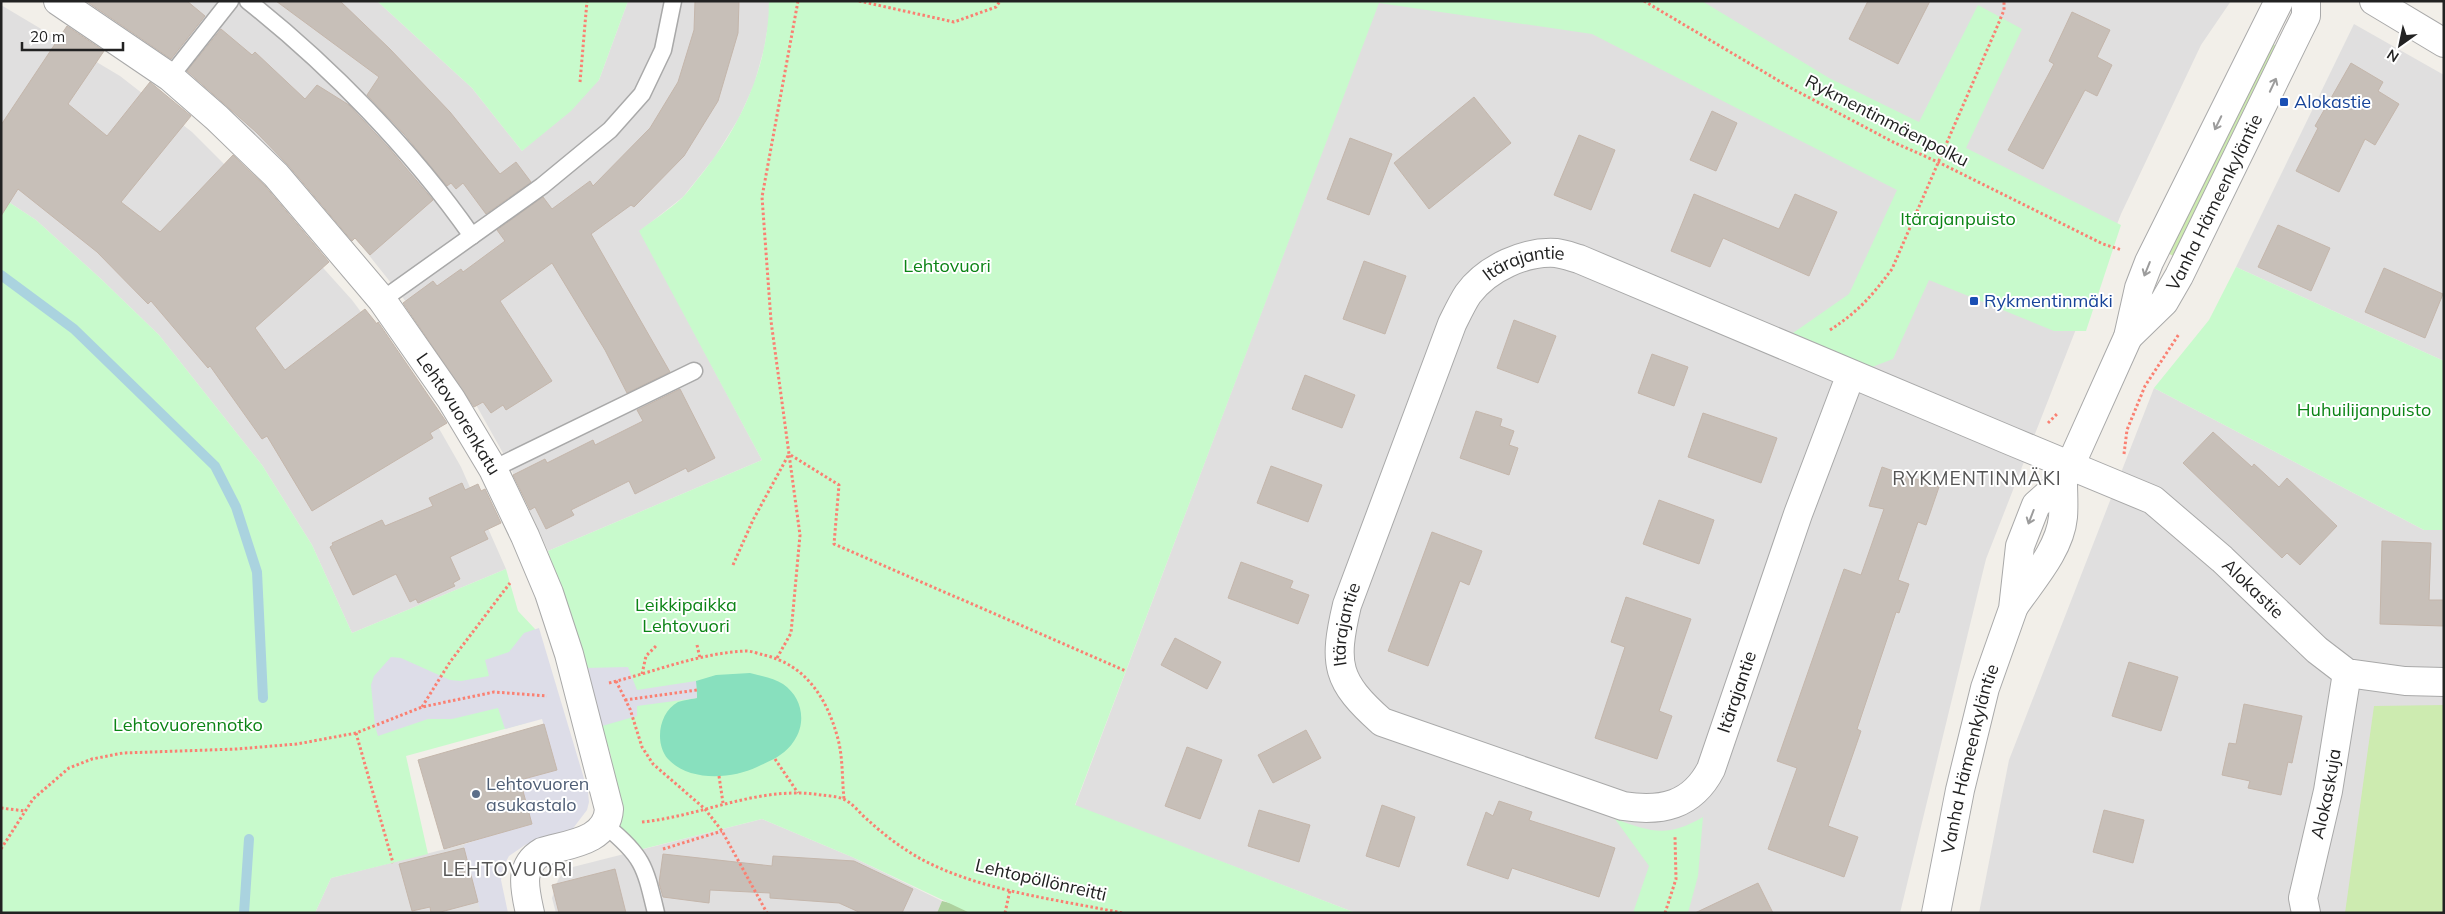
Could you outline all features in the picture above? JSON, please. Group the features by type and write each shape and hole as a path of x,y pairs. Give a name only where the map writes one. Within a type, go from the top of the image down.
{"street":[{"name":"Vanha Hämeenkyläntie","path":"1936,913 1960,790 1983,697 2013,609 2047,559 2057,537 2063,517 2066,474 2128,337 2139,288 2149,262 2279,1"},
{"name":"Vanha Hämeenkyläntie","path":"2128,337 2164,302 2179,276 2306,16 2306,1"},
{"path":"2374,1 2444,43"},
{"name":"Lehtovuorenkatu","path":"61,2 170,77 217,118 276,175 382,300 451,399 493,469 543,577 569,654 609,808 606,826"},
{"name":"Itärajantie","path":"1851,374 1798,514 1711,769 1704,784 1692,794 1665,807 1643,809 1623,806 1382,722 1359,701 1346,680 1338,660 1339,639 1347,605 1452,324 1469,293 1488,275 1507,263 1530,255 1557,253 1579,259 1851,374 2066,474"},
{"name":"Alokastie","path":"2066,474 2112,482 2153,500 2222,559 2318,650 2347,673"},
{"path":"2347,673 2406,681 2444,682"},
{"name":"Alokaskuja","path":"2306,913 2303,898 2328,791 2347,673"},
{"path":"530,913 524,882 529,864 535,856 594,837 606,826"}],"lane":[{"path":"170,77 230,1"},
{"path":"248,1 342,83 446,198 472,236"},
{"path":"382,300 542,186 610,130 642,94 663,50 673,1"},
{"path":"493,469 694,371"},
{"path":"606,826 624,841 638,857 645,870 656,913"}],"path":[{"path":"580,82 587,1"},
{"path":"777,658 791,633 800,535 771,321 762,197 798,1"},
{"path":"859,1 954,22 996,7 1000,1"},
{"name":"Rykmentinmäenpolku","path":"1644,1 1791,88 1895,143 1938,162 2103,244 2125,251"},
{"path":"1828,331 1850,317 1869,300 1892,269 1997,27 2004,10 2004,1"},
{"path":"2112,482 2125,452 2127,430 2145,386 2181,330"},
{"path":"734,565 753,520 789,454"},
{"path":"789,454 839,486 834,544 1126,671"},
{"path":"422,707 441,675 512,580"},
{"path":"696,645 700,658"},
{"path":"642,674 646,656 656,646"},
{"path":"601,684 700,658 748,651 777,658 798,668 812,682 823,700 838,740 844,799 798,794 768,794 723,803 667,820 606,826"},
{"path":"616,681 642,747 653,764 705,809 722,831 767,913"},
{"path":"625,700 696,690"},
{"path":"1,849 25,811 47,786 69,768 92,759 133,752 237,749 297,744 356,733 422,707 494,692 556,696"},
{"path":"356,733 393,862"},
{"path":"775,759 798,794"},
{"path":"719,776 723,803"},
{"name":"Lehtopöllönreitti","path":"844,799 880,831 920,858 954,874 1010,890 1122,913"},
{"path":"1,808 25,811"},
{"path":"638,857 722,831"},
{"path":"1665,913 1676,879 1675,838"},
{"path":"1005,913 1010,890"}],"shaded area":[{"path":"79,1 377,1 472,88 522,151 599,80 628,1 769,1 769,20 764,49 754,85 739,118 715,157 683,197 640,231 762,460 548,551 508,462 470,394 411,308 360,244 323,202 223,106 164,56"},
{"path":"1379,1 2231,1 2201,45 2121,214 1986,559 1900,913 1356,913 1075,806"},
{"path":"1,5 120,76 192,132 279,219 352,300 409,376 461,467 506,569 352,633 312,545 262,465 159,335 36,220 1,197"},
{"path":"2354,24 2444,75 2444,361 2236,267"},
{"path":"2154,388 2424,530 2444,530 2444,913 1979,913 2009,760"},
{"path":"539,628 588,792 589,802 587,810 571,831 525,845 509,856 503,867 501,880 508,913 481,913 464,848 465,844 532,824 520,780 557,770 542,719 505,729 498,708 452,719 428,719 378,736 375,726 371,685 374,676 391,657 401,658 450,680 461,681 489,676 485,660 509,652 524,633"},
{"path":"628,667 637,690 696,681 697,698 637,706 637,716 602,726 584,668"},
{"path":"762,819 852,857 942,901 937,913 556,913 552,898 558,880 565,869"},
{"path":"465,844 483,913 315,913 331,878"}],"green space":[{"path":"377,1 628,1 599,80 571,111 522,151 472,88"},
{"name":"Lehtovuori","path":"769,1 1702,1 1829,78 1919,122 1978,5 2022,29 1966,148 2121,225 2086,331 2054,331 1929,280 1893,359 1872,367 1793,333 1849,294 1897,190 1592,34 1379,3 1075,805 1356,913 970,913 852,857 762,819 623,854 611,756 548,551 762,460 639,231 685,195 715,156 740,115 750,94 764,48 768,25"},
{"path":"2268,41 2278,47 2176,257 2167,253"},
{"name":"Lehtovuorennotko","path":"1,197 36,220 159,335 262,465 312,545 352,633 506,569 518,611 535,629 556,696 526,723 406,756 428,854 331,878 315,913 1,913"},
{"name":"Huhuilijanpuisto","path":"2236,267 2444,361 2444,530 2424,530 2154,388 2209,320"},
{"path":"750,673 783,684 795,696 800,710 800,726 798,734 787,750 778,757 757,767 723,776 699,775 687,772 668,759 661,745 660,737 663,720 666,713 678,702 697,698 696,681 716,675"},
{"path":"2444,705 2444,913 2345,913 2374,706"},
{"path":"1703,817 1698,876 1688,913 1633,913 1649,866 1615,819 1659,831 1679,828"},
{"path":"942,901 990,913 937,913"}],"building":[{"path":"86,1 187,1 205,16 171,59"},
{"path":"276,1 340,1 390,49 450,112 500,174 516,162 531,182 486,214 463,183 456,189 451,183 447,186 404,134 367,95 379,77"},
{"path":"695,1 739,1 738,33 718,101 684,156 634,207 631,205 591,234 670,372 627,393 605,350 552,263 500,301 552,381 506,410 503,405 491,413 483,402 474,407 403,303 433,281 437,286 461,269 463,272 505,241 497,230 543,197 552,209 590,181 593,186 650,128 678,82 694,30"},
{"path":"1868,1 1930,1 1898,64 1849,39"},
{"path":"2072,12 2110,30 2097,57 2112,65 2097,96 2085,90 2043,169 2008,150 2054,64 2049,61"},
{"path":"67,26 104,51 68,104 107,136 150,82 191,116 121,202 160,232 233,155 265,186 329,262 255,328 285,370 365,309 377,324 378,322 447,423 430,433 433,438 312,511 267,436 262,439 210,366 208,368 151,301 148,304 97,252 18,189 1,216 1,125"},
{"path":"221,29 252,55 255,52 305,99 317,85 349,105 433,200 370,255 355,238 352,241 288,165 256,132 187,71"},
{"path":"2351,63 2383,82 2378,91 2399,104 2375,145 2365,139 2339,192 2296,171 2318,128 2315,126"},
{"path":"1474,97 1511,143 1429,209 1394,163"},
{"path":"1712,111 1737,123 1716,171 1690,160"},
{"path":"1579,135 1615,150 1591,210 1554,195"},
{"path":"1350,138 1392,154 1369,215 1327,199"},
{"path":"1694,194 1779,229 1795,194 1837,212 1809,276 1723,238 1710,267 1671,251"},
{"path":"2278,225 2330,248 2311,291 2258,267"},
{"path":"1364,261 1406,276 1385,334 1343,319"},
{"path":"2384,268 2443,294 2425,338 2365,312"},
{"path":"1514,320 1556,336 1538,383 1497,368"},
{"path":"1652,354 1688,367 1674,406 1638,393"},
{"path":"1305,375 1355,395 1342,428 1292,409"},
{"path":"680,389 715,458 688,472 686,468 635,494 629,481 571,510 574,515 546,529 535,507 530,510 513,475 545,459 547,463 593,440 595,445 643,421 637,410"},
{"path":"1476,411 1502,419 1500,426 1514,431 1509,445 1518,448 1509,475 1460,458"},
{"path":"1703,413 1777,438 1761,483 1688,457"},
{"path":"2213,432 2252,467 2254,464 2279,487 2287,478 2337,526 2300,565 2287,553 2282,558 2183,463"},
{"path":"1271,466 1322,485 1308,522 1257,503"},
{"path":"1882,467 1939,487 1926,525 1918,522 1898,580 1909,584 1899,613 1896,612 1857,729 1861,731 1828,826 1858,837 1844,877 1768,849 1797,768 1777,761 1844,569 1861,575 1884,509 1869,506"},
{"path":"462,483 465,490 478,484 481,491 485,489 501,523 484,531 488,539 450,557 460,579 453,583 455,586 418,603 416,599 410,602 396,574 353,595 330,547 333,545 332,543 382,520 385,526 433,506 429,498"},
{"path":"1659,500 1714,520 1699,564 1643,544"},
{"path":"1432,532 1482,551 1469,585 1460,581 1428,666 1388,651"},
{"path":"2382,541 2431,543 2429,600 2444,600 2444,626 2380,624"},
{"path":"1241,562 1293,581 1290,588 1309,595 1298,624 1228,598"},
{"path":"1626,597 1691,619 1659,711 1672,716 1657,759 1595,738 1625,647 1611,642"},
{"path":"1175,638 1221,662 1207,689 1161,665"},
{"path":"2129,662 2178,677 2161,731 2112,716"},
{"path":"2244,704 2302,716 2292,763 2288,762 2281,795 2248,788 2250,781 2222,775 2229,743 2236,744"},
{"name":"Lehtovuoren asukastalo","path":"544,724 557,770 520,780 532,824 444,849 418,760"},
{"path":"1306,730 1321,758 1273,783 1258,755"},
{"path":"1187,747 1222,760 1200,819 1165,806"},
{"path":"1499,801 1532,812 1529,820 1615,848 1599,897 1512,868 1508,879 1467,865 1486,812 1493,816"},
{"path":"1382,805 1415,817 1399,867 1366,856"},
{"path":"1259,810 1310,825 1299,862 1248,846"},
{"path":"2104,810 2144,820 2133,863 2093,852"},
{"path":"464,848 478,902 437,913 431,913 430,907 412,911 399,864"},
{"path":"663,854 772,866 773,856 854,861 913,889 902,913 861,913 839,903 770,898 770,893 710,890 709,903 663,897 659,883"},
{"path":"615,869 626,913 559,913 552,885"},
{"path":"1758,883 1773,913 1695,913"}],"waterway":[{"path":"1,275 74,329 215,466 236,507 257,572 263,698"},
{"path":"244,913 249,839"}],"place":[{"name":"Alokastie","path":"2284,102"},
{"name":"Rykmentinmäki","path":"1974,301"},
{"name":"Lehtovuoren asukastalo","path":"476,794"}],"district":[{"name":"RYKMENTINMÄKI","path":"1977,478"},
{"name":"LEHTOVUORI","path":"508,869"}],"park label":[{"name":"Itärajanpuisto","path":"1958,219"},
{"name":"Leikkipaikka Lehtovuori","path":"686,615"}]}
